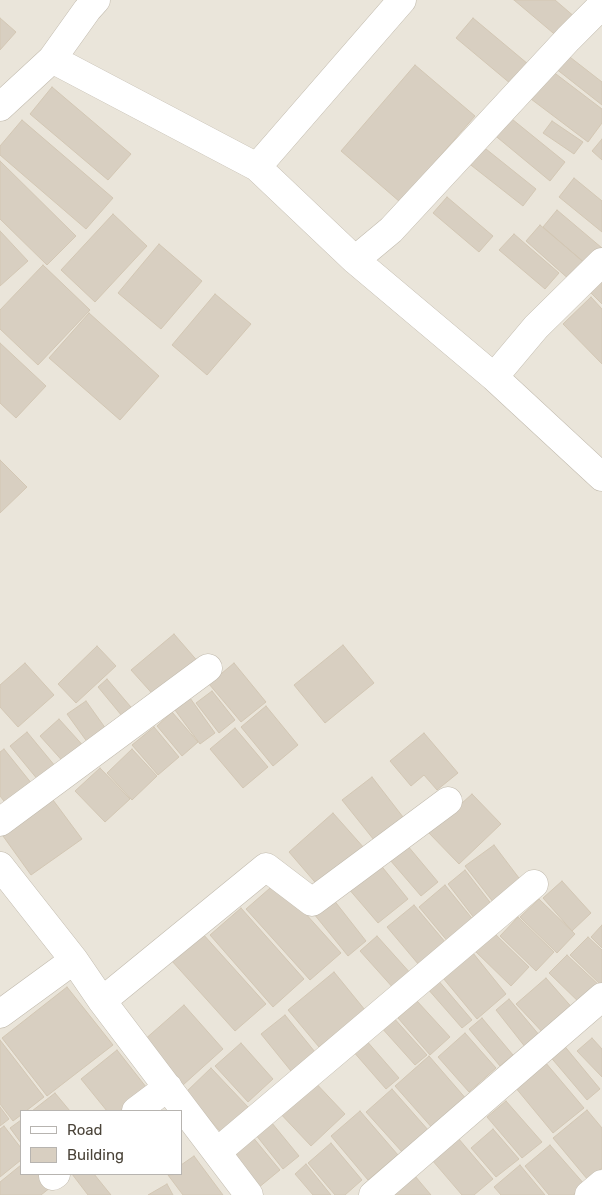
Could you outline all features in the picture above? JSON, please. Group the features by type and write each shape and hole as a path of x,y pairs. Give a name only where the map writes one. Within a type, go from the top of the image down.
{"street":[{"path":"0,107 52,59 96,0"},
{"path":"257,167 402,0"},
{"path":"355,260 391,230 568,39 602,5"},
{"path":"52,59 257,167 355,260 494,377 602,477"},
{"path":"494,377 536,327 602,262"},
{"path":"0,822 208,668"},
{"path":"102,1001 266,867 312,902 448,802"},
{"path":"0,866 74,960 102,1001 250,1195"},
{"path":"217,1152 534,884"},
{"path":"0,1014 74,960"},
{"path":"373,1195 602,997"},
{"path":"137,1110 168,1087"},
{"path":"589,1195 602,1184"}],"shaded area":[{"path":"0,0 602,0 602,1195 0,1195"}],"building":[{"path":"514,0 555,0 576,18 559,38"},
{"path":"0,18 16,32 0,50"},
{"path":"473,18 528,64 511,84 456,38"},
{"path":"566,54 602,82 602,105 555,68"},
{"path":"415,65 475,116 400,202 341,151"},
{"path":"552,71 602,109 602,123 588,142 531,99"},
{"path":"52,87 131,154 108,180 30,114"},
{"path":"507,115 565,162 550,181 492,133"},
{"path":"22,120 113,198 86,229 0,155 0,146"},
{"path":"552,121 583,142 574,154 543,133"},
{"path":"602,139 602,160 592,151"},
{"path":"481,145 536,189 523,206 467,162"},
{"path":"0,161 76,236 47,265 0,219"},
{"path":"574,178 602,201 602,232 559,197"},
{"path":"447,197 493,236 479,252 433,213"},
{"path":"557,210 602,248 588,266 543,227"},
{"path":"113,214 147,246 95,302 61,270"},
{"path":"540,225 586,264 571,281 526,241"},
{"path":"0,231 28,261 0,286"},
{"path":"514,234 559,273 545,289 499,250"},
{"path":"159,244 202,281 161,329 118,293"},
{"path":"43,265 90,310 38,365 0,329 0,310"},
{"path":"602,277 602,304 588,290"},
{"path":"215,294 251,324 207,375 172,345"},
{"path":"591,297 602,309 602,364 563,324"},
{"path":"89,313 159,376 120,420 49,358"},
{"path":"0,343 46,386 16,418 0,403"},
{"path":"0,460 27,487 0,513"},
{"path":"174,634 200,664 158,700 131,670"},
{"path":"343,645 374,683 325,723 294,685"},
{"path":"97,646 116,666 76,703 58,684"},
{"path":"25,663 54,695 18,727 0,707 0,685"},
{"path":"234,663 266,702 241,722 209,684"},
{"path":"107,679 136,713 127,722 98,687"},
{"path":"212,691 235,720 219,733 196,703"},
{"path":"190,698 215,733 200,744 175,710"},
{"path":"86,701 111,736 93,750 67,714"},
{"path":"266,706 298,745 273,766 241,727"},
{"path":"172,712 198,742 182,756 157,726"},
{"path":"59,719 87,750 67,766 40,736"},
{"path":"154,727 179,757 158,775 132,745"},
{"path":"235,728 268,767 243,788 210,749"},
{"path":"27,732 60,772 43,786 10,746"},
{"path":"424,733 458,773 437,790 424,775 411,786 390,761"},
{"path":"4,749 36,789 11,810 0,796 0,752"},
{"path":"132,749 157,776 132,800 107,773"},
{"path":"100,768 130,799 105,822 75,791"},
{"path":"372,777 403,817 374,840 342,800"},
{"path":"472,794 501,824 459,864 429,833"},
{"path":"53,800 82,839 31,875 3,836"},
{"path":"333,813 365,849 320,888 289,852"},
{"path":"407,845 438,882 421,896 390,860"},
{"path":"494,845 525,886 497,907 465,866"},
{"path":"379,863 408,899 378,923 348,888"},
{"path":"465,870 496,910 478,923 448,884"},
{"path":"562,881 591,913 572,931 543,898"},
{"path":"277,882 341,953 310,980 246,909"},
{"path":"445,885 475,922 449,943 419,907"},
{"path":"333,899 366,941 348,956 314,914"},
{"path":"539,899 575,934 557,953 520,917"},
{"path":"414,905 446,943 419,965 387,927"},
{"path":"241,908 304,979 273,1007 210,935"},
{"path":"518,917 554,952 536,971 500,936"},
{"path":"602,925 602,948 591,937"},
{"path":"493,932 529,967 511,986 475,951"},
{"path":"202,933 266,1004 235,1031 171,960"},
{"path":"377,936 412,975 395,990 360,951"},
{"path":"588,937 602,950 602,986 570,955"},
{"path":"473,953 506,994 477,1019 443,978"},
{"path":"567,955 602,988 585,1008 549,973"},
{"path":"334,972 365,1010 319,1047 288,1010"},
{"path":"546,978 575,1011 547,1037 516,1004"},
{"path":"437,979 472,1020 462,1028 427,988"},
{"path":"67,987 113,1045 47,1096 2,1038"},
{"path":"509,999 540,1036 526,1048 496,1010"},
{"path":"417,1001 450,1037 430,1055 398,1018"},
{"path":"184,1005 223,1049 183,1085 143,1041"},
{"path":"285,1015 315,1052 291,1071 261,1034"},
{"path":"392,1016 427,1055 415,1065 380,1026"},
{"path":"482,1018 513,1055 500,1066 469,1029"},
{"path":"465,1033 496,1068 469,1092 438,1057"},
{"path":"592,1038 602,1049 602,1077 577,1051"},
{"path":"365,1039 399,1078 386,1089 352,1050"},
{"path":"0,1040 44,1097 27,1110 20,1110 20,1116 13,1121 0,1104"},
{"path":"241,1043 273,1079 248,1102 215,1066"},
{"path":"562,1043 600,1089 587,1100 548,1054"},
{"path":"117,1050 150,1092 126,1110 106,1110 81,1079"},
{"path":"429,1056 468,1101 434,1130 395,1086"},
{"path":"545,1062 584,1108 553,1133 515,1087"},
{"path":"211,1068 248,1107 221,1132 185,1093"},
{"path":"311,1078 345,1114 311,1146 277,1110"},
{"path":"392,1089 429,1131 403,1153 366,1112"},
{"path":"55,1093 69,1110 33,1110"},
{"path":"506,1101 542,1142 522,1158 487,1117"},
{"path":"0,1107 9,1119 0,1126"},
{"path":"587,1110 602,1128 602,1168 588,1180 553,1138"},
{"path":"360,1111 398,1155 368,1180 331,1136"},
{"path":"267,1117 299,1156 283,1169 252,1130"},
{"path":"20,1121 20,1142 10,1128"},
{"path":"4,1126 20,1147 20,1161 0,1177 0,1129"},
{"path":"493,1129 519,1159 496,1177 471,1148"},
{"path":"251,1135 280,1170 258,1188 229,1153"},
{"path":"458,1138 493,1179 474,1195 462,1195 432,1160"},
{"path":"331,1143 362,1180 345,1195 335,1195 308,1163"},
{"path":"550,1145 585,1185 573,1195 549,1195 525,1166"},
{"path":"194,1156 223,1195 183,1195 168,1175 182,1175 182,1164"},
{"path":"306,1164 331,1195 313,1195 295,1174"},
{"path":"520,1165 545,1195 501,1195 494,1187"},
{"path":"20,1166 20,1175 42,1175 51,1187 41,1195 0,1195 0,1182"},
{"path":"73,1175 95,1175 111,1195 88,1195"},
{"path":"415,1176 431,1195 393,1195"},
{"path":"167,1184 173,1195 148,1195"}]}
